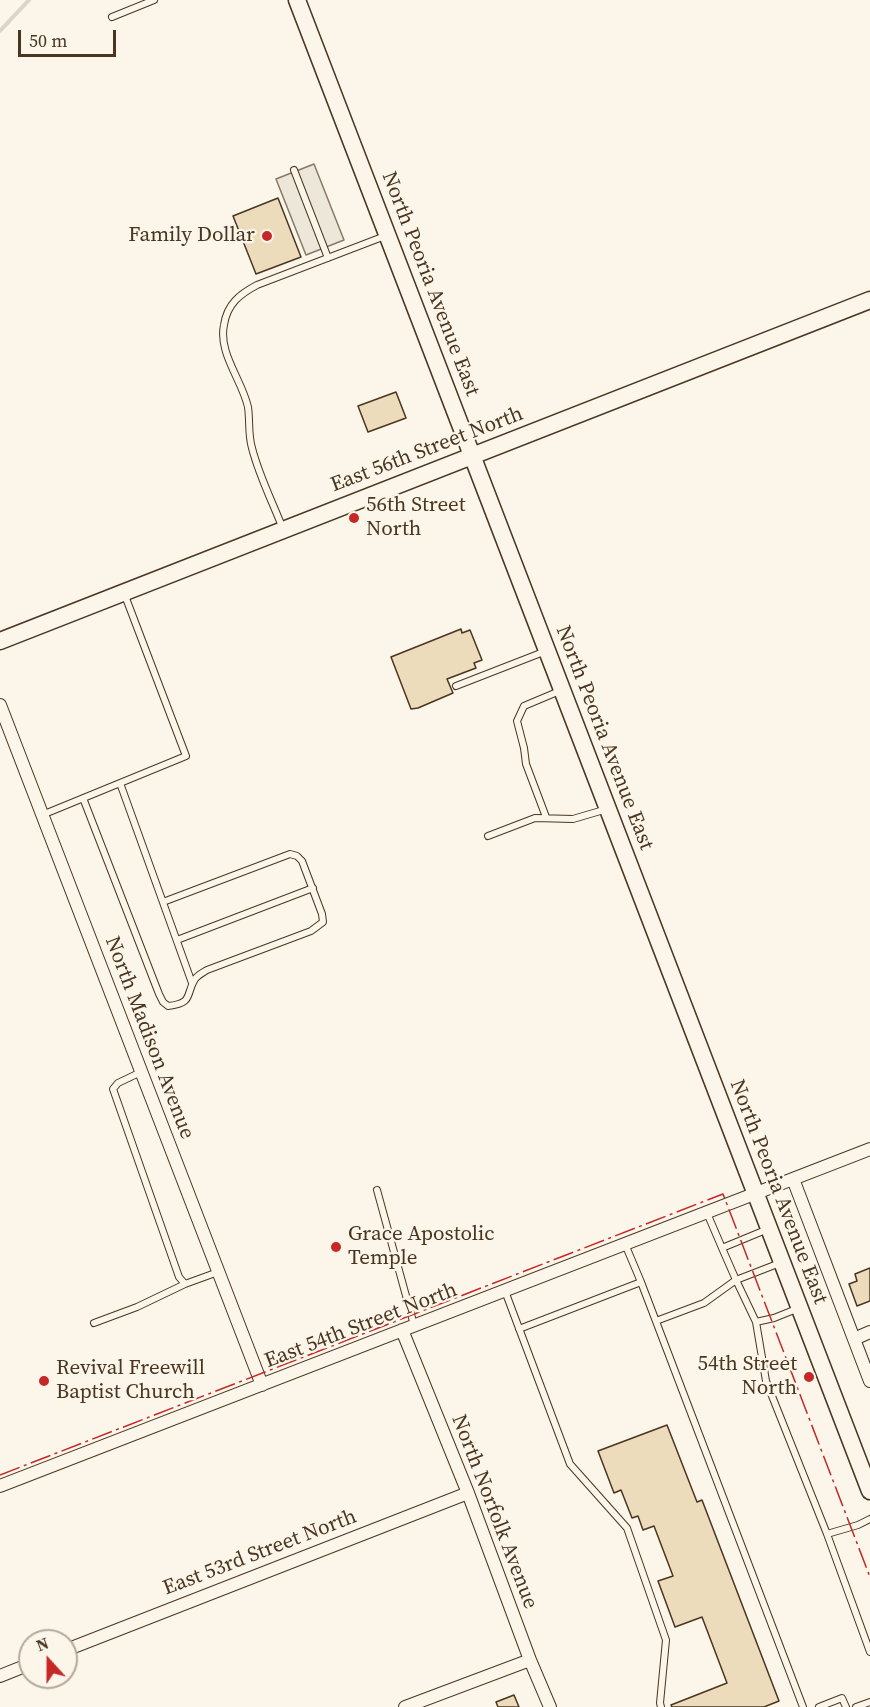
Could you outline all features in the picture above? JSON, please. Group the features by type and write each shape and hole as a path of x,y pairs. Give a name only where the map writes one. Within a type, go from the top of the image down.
{"main road":[{"name":"North Peoria Avenue East","path":"297,0 870,1491"},
{"name":"East 56th Street North","path":"0,640 870,300"}],"street":[{"name":"North Madison Avenue","path":"0,705 262,1385"},
{"name":"East 54th Street North","path":"0,1486 870,1149"},
{"name":"North Peoria Avenue East","path":"793,1179 870,1381"},
{"name":"North Norfolk Avenue","path":"402,1330 468,1493 530,1660 550,1707"},
{"path":"854,1339 870,1332"},
{"name":"East 53rd Street North","path":"78,1645 468,1493"},
{"path":"405,1707 530,1660"},
{"path":"0,1676 18,1669"}],"lane":[{"path":"112,16 154,0"},
{"path":"294,171 328,258"},
{"path":"283,530 252,448 248,408 224,345 223,328 226,312 245,291 387,235"},
{"path":"42,815 186,756 124,593"},
{"path":"456,686 547,651"},
{"path":"546,817 526,764 516,721 524,706 562,690"},
{"path":"120,783 192,983"},
{"path":"83,798 163,1002 168,1006 187,1000 196,976 207,970 318,928 323,922 303,861 290,854 163,902"},
{"path":"488,836 527,820 546,817 573,819 608,809"},
{"path":"177,940 312,888"},
{"path":"141,1072 118,1083 112,1089 179,1276 185,1284"},
{"path":"377,1190 414,1326"},
{"path":"706,1212 756,1322 766,1381 827,1534 870,1652"},
{"path":"722,1248 768,1229"},
{"path":"625,1244 803,1707"},
{"path":"656,1321 704,1303 736,1281 781,1263"},
{"path":"94,1323 218,1272"},
{"path":"519,1329 641,1282"},
{"path":"505,1290 570,1464 627,1528 666,1640 661,1707"},
{"path":"756,1322 799,1308"},
{"path":"827,1534 870,1519"},
{"path":"819,1707 842,1698 846,1707"},
{"path":"856,1707 870,1702"}],"shaded area":[{"path":"314,164 344,240 306,255 276,179"}],"building":[{"name":"Family Dollar","path":"278,198 301,257 256,274 233,216"},
{"path":"396,392 406,418 368,432 358,406"},
{"path":"461,629 462,633 470,630 482,660 474,663 476,668 447,679 453,693 411,709 391,657"},
{"path":"870,1268 870,1301 857,1306 849,1284 857,1281 855,1274"},
{"path":"667,1425 697,1502 702,1500 779,1701 764,1707 672,1707 671,1705 727,1683 702,1617 675,1627 658,1581 673,1576 654,1526 643,1530 638,1516 632,1518 621,1490 614,1493 598,1451"},
{"path":"514,1695 519,1707 498,1707 496,1702"}],"waterway":[{"path":"0,31 29,0"}],"power":[{"path":"0,1475 723,1194 870,1577"}],"place":[{"name":"Family Dollar","path":"267,236"},
{"name":"56th Street North","path":"354,518"},
{"name":"Grace Apostolic Temple","path":"336,1247"},
{"name":"54th Street North","path":"809,1377"},
{"name":"Revival Freewill Baptist Church","path":"44,1381"}]}
